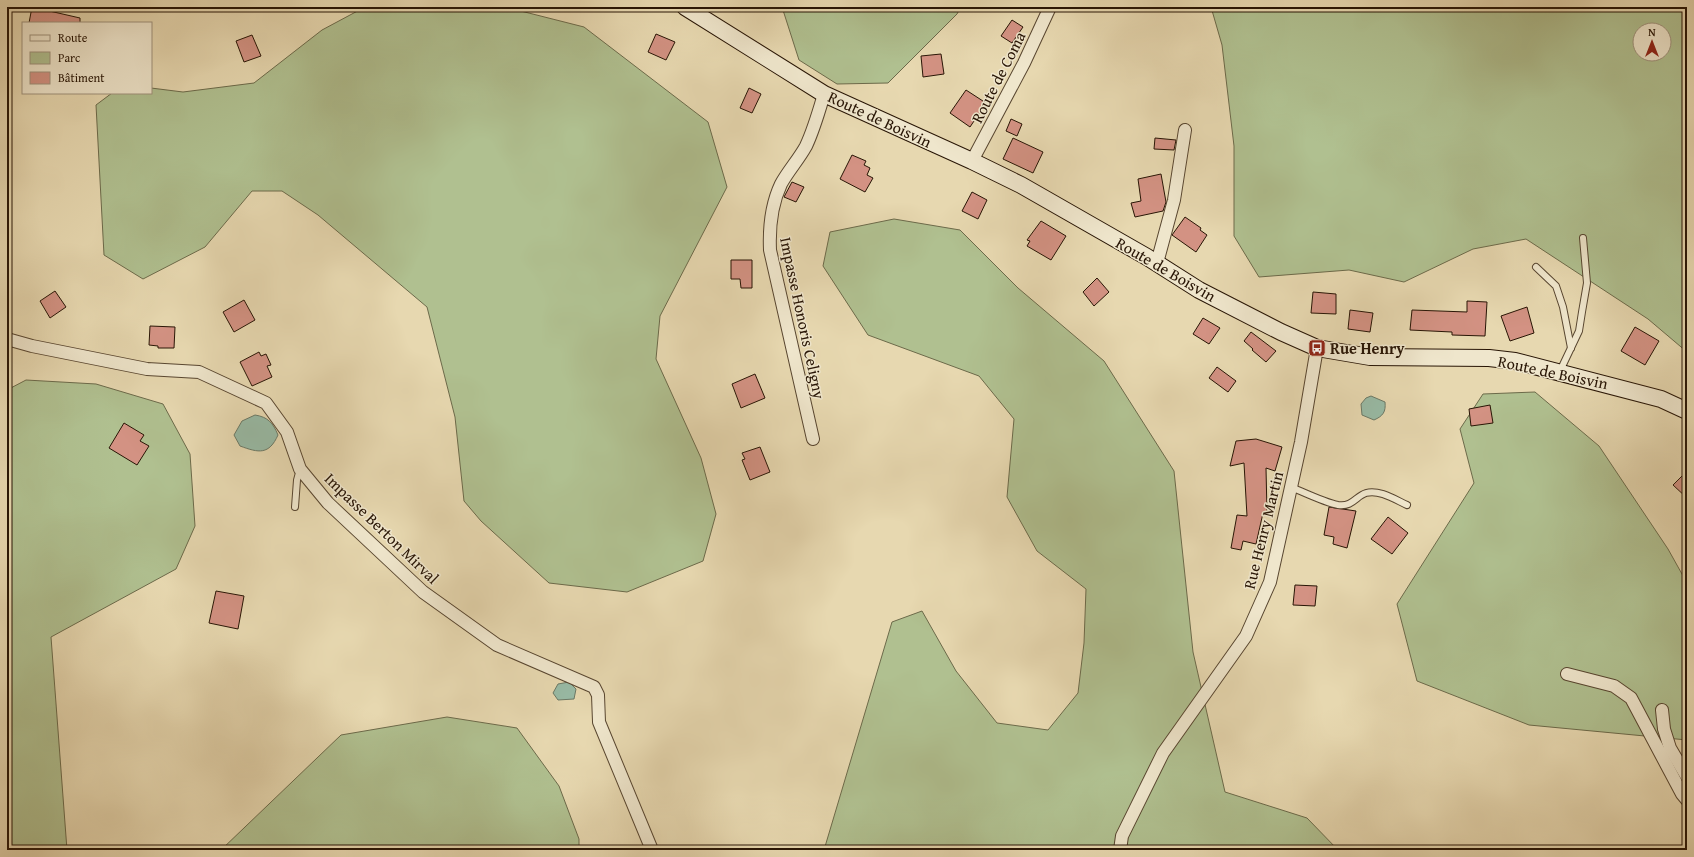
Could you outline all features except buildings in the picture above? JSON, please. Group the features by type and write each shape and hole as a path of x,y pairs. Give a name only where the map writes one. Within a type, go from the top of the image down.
{"main road":[{"name":"Route de Boisvin","path":"685,7 824,94 972,161 1021,185 1157,263 1199,290 1280,332 1317,348 1370,357 1489,358 1515,361 1661,399 1687,411"}],"street":[{"name":"Route de Coma","path":"972,161 1024,63 1050,7"},
{"name":"Impasse Honoris Celigny","path":"813,439 770,250 769,233 772,207 779,190 806,146 824,94"},
{"path":"1157,263 1174,200 1185,130"},
{"name":"Impasse Berton Mirval","path":"7,339 32,346 147,369 200,372 266,403 287,432 300,469 328,503 424,592 497,645 594,686 598,695 599,722 652,850"},
{"name":"Rue Henry Martin","path":"1120,850 1122,836 1163,753 1246,636 1270,582 1301,442 1317,348"},
{"path":"1567,674 1614,686 1631,698 1682,794 1687,800"},
{"path":"1662,710 1664,729 1670,748 1687,777"}],"lane":[{"path":"1560,372 1579,331 1587,283 1583,238"},
{"path":"1536,267 1556,286 1563,308 1571,348"},
{"path":"295,507 297,480 300,469"},
{"path":"1291,487 1338,505 1348,504 1357,500 1365,493 1373,492 1379,493 1407,505"}],"green space":[{"path":"365,7 505,7 584,27 708,122 727,187 660,316 656,359 701,458 716,514 703,561 627,592 549,583 481,521 464,501 455,417 427,307 318,215 282,191 252,191 205,247 143,279 104,255 96,105 111,94 152,94 152,88 183,92 254,83 322,30"},
{"path":"782,7 961,7 957,14 888,83 837,84 799,60"},
{"path":"1211,7 1687,7 1687,352 1648,319 1526,239 1473,249 1404,282 1349,270 1259,277 1234,236 1234,146 1222,45"},
{"path":"894,219 960,230 1018,288 1104,361 1174,471 1193,652 1225,792 1307,818 1338,850 824,850 892,622 922,611 956,671 997,723 1048,730 1078,693 1084,643 1086,589 1037,551 1007,497 1014,419 979,376 868,335 823,266 830,232"},
{"path":"26,380 96,384 163,404 190,454 195,526 176,569 51,637 67,850 7,850 7,390"},
{"path":"1535,392 1599,446 1668,549 1687,583 1687,740 1529,725 1417,681 1397,604 1474,483 1460,429 1483,394"},
{"path":"447,717 517,728 559,786 579,839 579,850 221,850 341,735"}],"shaded area":[{"path":"1371,396 1385,402 1383,413 1380,417 1374,420 1362,415 1361,404 1366,398"},
{"path":"255,415 270,421 278,435 275,442 263,451 240,446 234,435 242,421"},
{"path":"569,682 576,689 574,699 558,700 553,693 558,684"}],"place":[{"name":"Rue Henry","path":"1317,348"}]}
